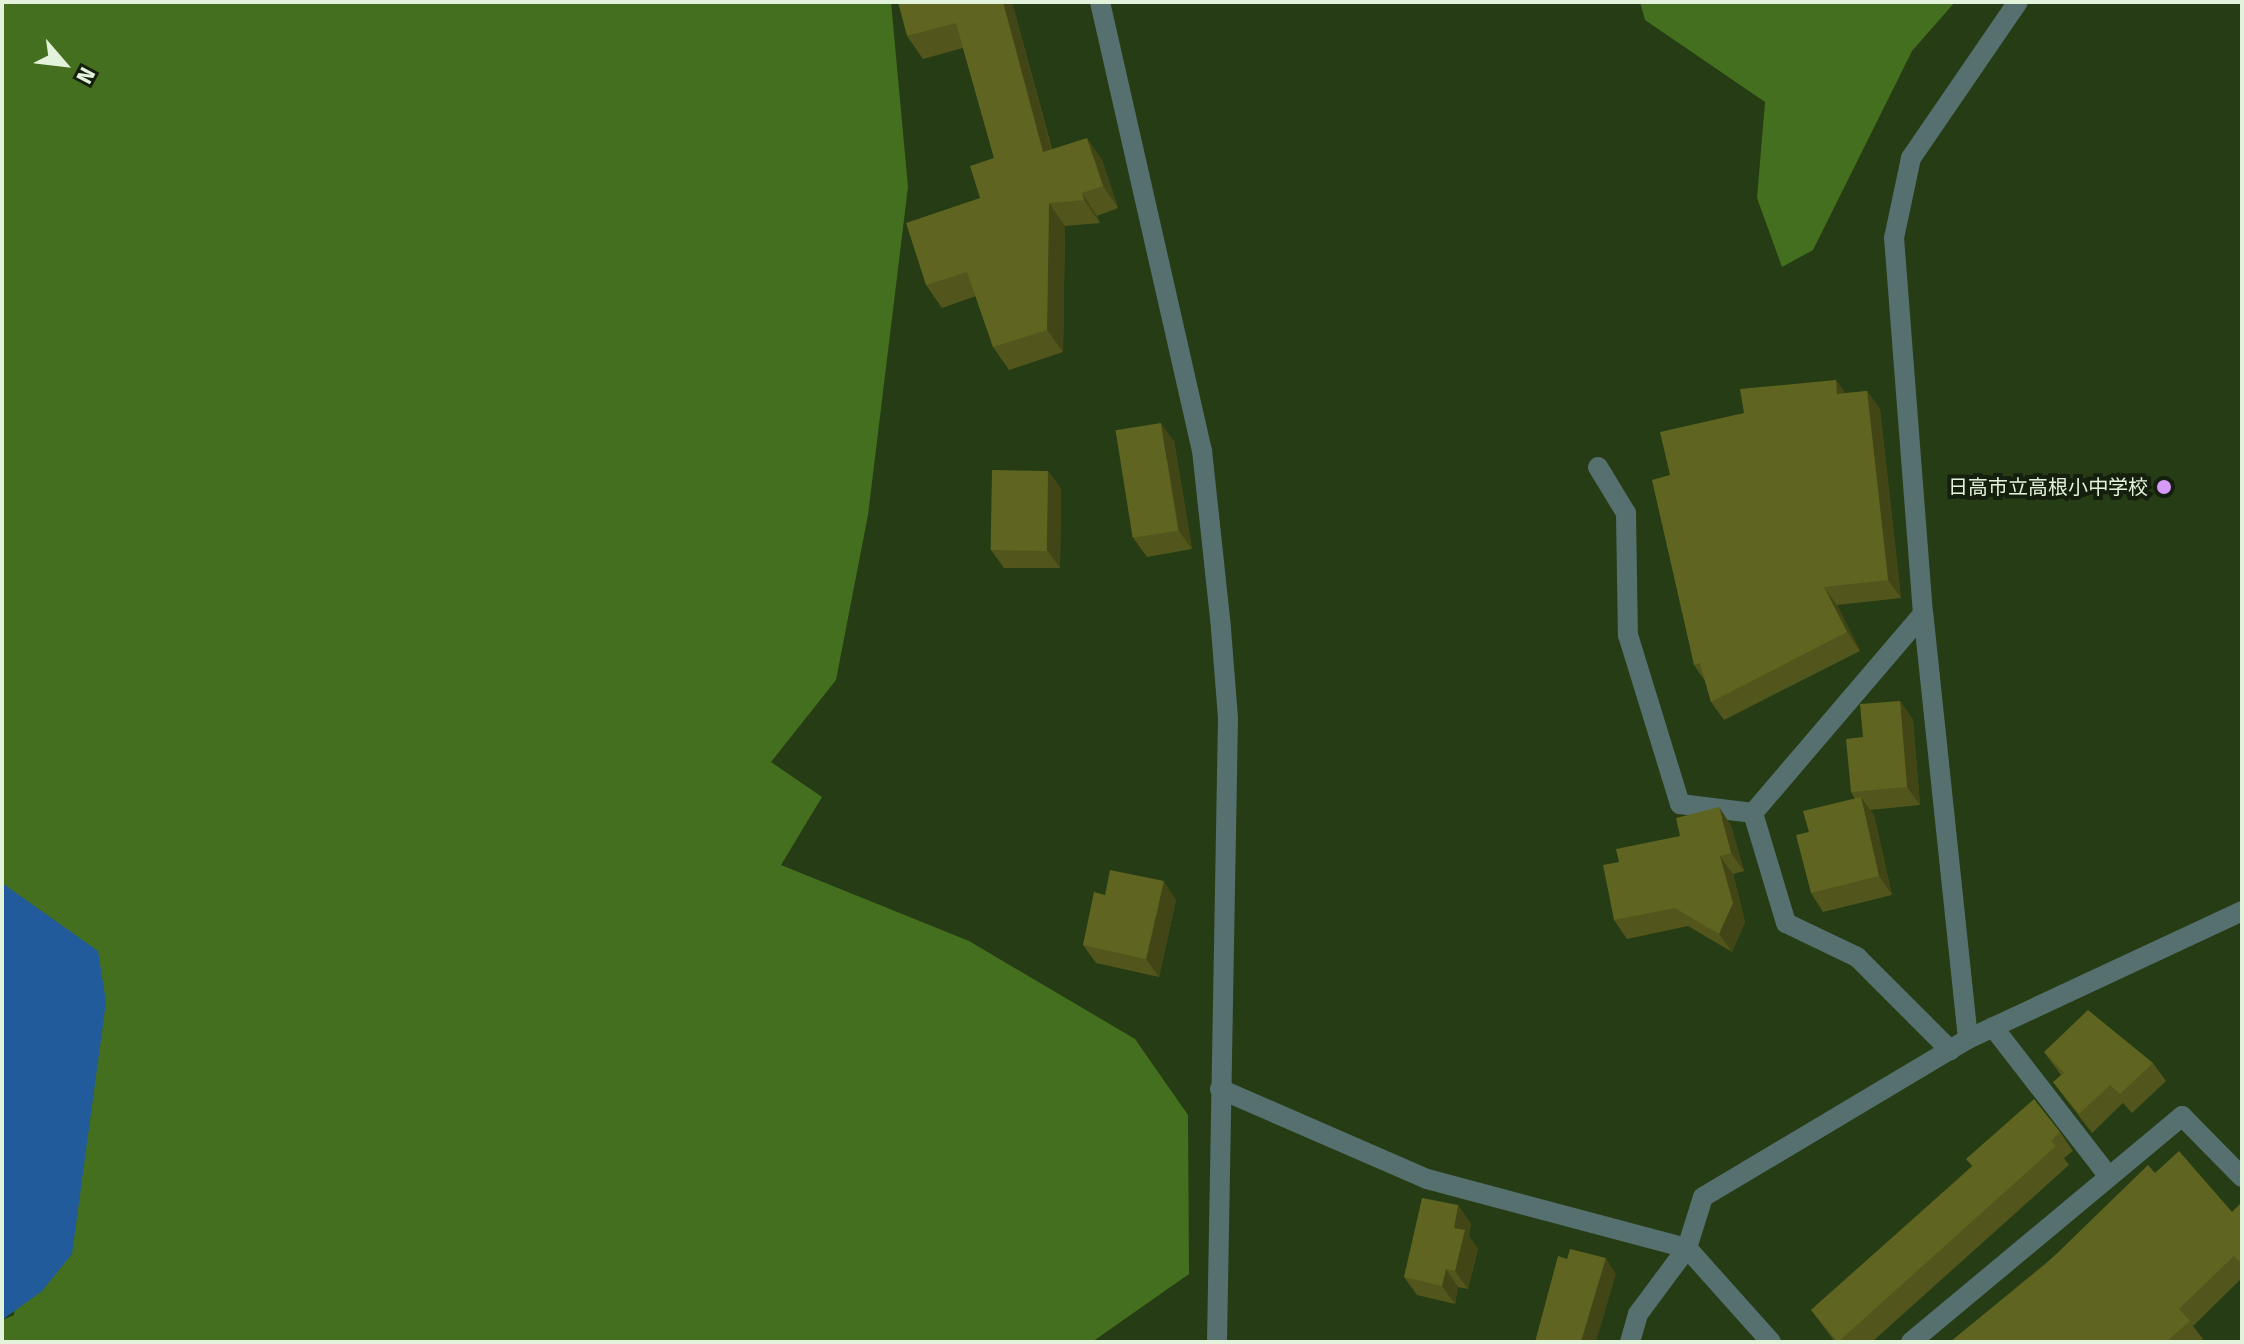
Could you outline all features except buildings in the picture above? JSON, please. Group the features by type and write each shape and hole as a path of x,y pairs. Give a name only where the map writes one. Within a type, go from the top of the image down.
{"street":[{"path":"1100,2 1202,450 1228,718 1217,1342"},
{"path":"1968,1039 1923,614 1894,238 1911,158 2018,2"},
{"path":"1598,467 1626,513 1628,635 1680,804 1753,813"},
{"path":"1753,813 1923,614"},
{"path":"1753,813 1786,923 1857,957 1950,1050"},
{"path":"1630,1342 1638,1314 1687,1248 1703,1197 1968,1039 2242,911"},
{"path":"1993,1027 2108,1175"},
{"path":"1220,1089 1427,1179 1687,1248 1771,1342"},
{"path":"1911,1342 2182,1116 2242,1177"}],"green space":[{"path":"2,2 891,2 908,187 868,515 836,680 771,762 822,797 781,865 969,941 1135,1039 1188,1115 1189,1274 1092,1342 2,1342 2,1320 14,1315 43,916 2,883"},
{"path":"1640,2 1955,2 1912,51 1813,250 1782,267 1757,198 1765,102 1645,20"}],"water":[{"path":"2,883 98,951 106,1002 72,1254 42,1291 2,1320"}],"place":[{"name":"日高市立高根小中学校","path":"2164,487"}]}
